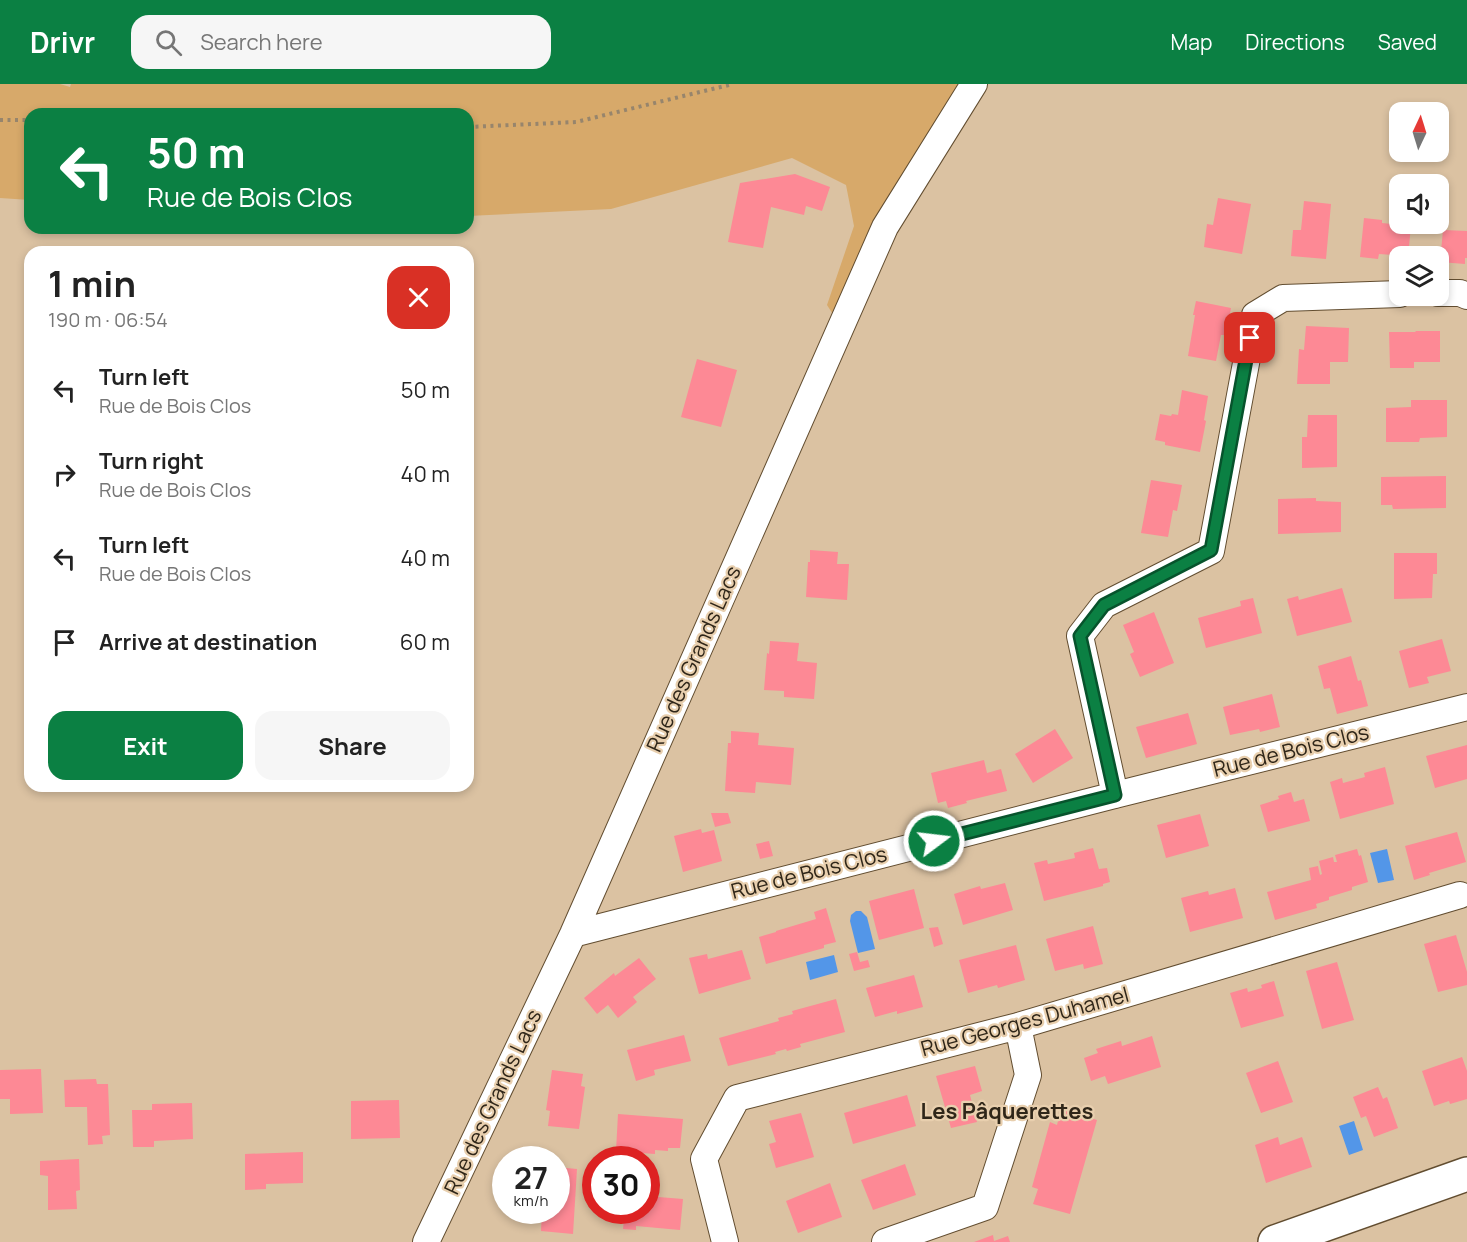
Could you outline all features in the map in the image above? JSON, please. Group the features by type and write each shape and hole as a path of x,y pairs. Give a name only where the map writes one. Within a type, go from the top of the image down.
{"main road":[{"path":"1275,1242 1467,1174"}],"street":[{"name":"Rue des Grands Lacs","path":"426,1242 573,934 885,227 974,84"},
{"path":"1449,292 1460,292 1467,297"},
{"path":"1115,795 1080,636 1104,605 1211,550 1255,315 1283,298 1389,294"},
{"name":"Rue de Bois Clos","path":"573,934 1467,707"},
{"name":"Rue Georges Duhamel","path":"725,1242 705,1159 737,1098 1018,1026 1460,895"},
{"path":"885,1242 985,1207 1028,1075 1018,1026"}],"path":[{"path":"474,127 576,122 733,84"},
{"path":"0,120 24,120"}],"shaded area":[{"path":"0,84 60,84 70,87 71,84 961,84 836,319 827,305 854,226 846,185 792,158 611,209 474,216 474,108 24,108 24,200 0,198"}],"water":[{"path":"1387,849 1394,880 1378,883 1370,853"},
{"path":"856,911 861,911 867,917 875,949 858,953 850,921 851,915"},
{"path":"834,955 838,972 810,980 806,962"},
{"path":"1354,1121 1363,1150 1349,1155 1339,1126"}],"building":[{"path":"795,174 830,187 822,211 806,206 804,215 771,207 763,248 728,242 740,183"},
{"path":"1218,198 1251,204 1242,254 1204,247 1207,224 1213,225"},
{"path":"1304,201 1331,204 1326,259 1291,256 1293,230 1301,230"},
{"path":"1364,218 1382,220 1382,223 1389,224 1389,234 1410,234 1409,246 1389,246 1389,255 1379,254 1378,259 1360,257"},
{"path":"1449,230 1467,231 1465,264 1449,263 1449,246 1442,246 1443,234 1449,234"},
{"path":"1196,301 1231,308 1226,335 1221,335 1216,361 1188,356"},
{"path":"1306,326 1349,328 1348,362 1330,362 1330,384 1297,384 1299,349 1304,350"},
{"path":"1440,331 1440,362 1414,362 1414,368 1390,368 1389,332"},
{"path":"697,359 737,370 721,427 681,417"},
{"path":"1182,390 1208,396 1200,452 1165,445 1165,442 1155,440 1160,414 1178,415"},
{"path":"1411,400 1447,400 1447,437 1420,438 1419,442 1386,442 1386,408 1411,407"},
{"path":"1308,415 1337,415 1337,467 1302,468 1302,437 1307,437"},
{"path":"1446,476 1446,508 1393,509 1392,505 1381,505 1381,477"},
{"path":"1151,480 1182,485 1177,511 1173,510 1168,537 1141,533"},
{"path":"1316,498 1316,501 1341,502 1341,532 1278,534 1278,499"},
{"path":"810,550 838,552 837,564 849,564 847,600 806,597"},
{"path":"1394,553 1437,553 1437,574 1433,574 1432,598 1394,599"},
{"path":"1342,588 1352,622 1297,636 1287,599 1298,596 1299,600"},
{"path":"1253,598 1262,633 1206,648 1198,618 1241,606 1240,601"},
{"path":"1154,612 1174,663 1140,677 1130,654 1134,652 1123,625"},
{"path":"1442,639 1451,671 1427,677 1429,683 1409,688 1399,651"},
{"path":"770,641 799,643 797,661 817,663 814,699 784,697 784,691 764,690"},
{"path":"1351,656 1368,706 1337,714 1330,688 1324,689 1318,666"},
{"path":"1272,694 1280,727 1230,735 1223,707"},
{"path":"1188,713 1197,744 1146,758 1136,727"},
{"path":"1055,729 1073,758 1033,783 1015,754"},
{"path":"731,731 759,733 758,745 794,748 791,785 756,782 755,793 725,791"},
{"path":"1467,745 1467,779 1435,788 1426,756"},
{"path":"984,760 987,773 1001,769 1007,791 948,808 946,801 938,803 931,773"},
{"path":"1385,767 1394,804 1340,819 1330,782 1342,778 1343,783 1365,777 1364,773"},
{"path":"1291,792 1294,802 1304,799 1310,821 1268,832 1260,805 1279,799 1278,796"},
{"path":"711,813 728,813 731,823 715,827"},
{"path":"1200,814 1209,846 1166,858 1157,825"},
{"path":"701,829 702,833 714,830 722,861 683,872 674,836"},
{"path":"1457,832 1466,862 1414,880 1405,846"},
{"path":"769,841 773,856 760,859 756,844"},
{"path":"1093,848 1099,869 1107,868 1110,882 1103,886 1044,901 1034,863 1047,860 1048,864 1075,858 1074,853"},
{"path":"1357,849 1359,856 1361,855 1368,882 1329,897 1329,900 1316,904 1317,908 1275,920 1267,892 1311,880 1309,868 1318,866 1320,875 1322,874 1319,861 1333,857 1334,862 1337,862 1335,855"},
{"path":"1005,883 1013,910 963,925 954,894 980,886 981,889"},
{"path":"1235,888 1243,918 1190,932 1181,898 1208,891 1209,895"},
{"path":"914,889 924,928 879,940 869,901"},
{"path":"826,908 836,942 824,945 824,948 766,964 759,937 816,919 814,912"},
{"path":"1093,926 1103,964 1084,969 1083,964 1055,971 1046,939"},
{"path":"938,927 943,944 934,947 929,928"},
{"path":"1456,935 1467,972 1467,985 1438,992 1424,944"},
{"path":"1016,945 1025,980 968,993 959,960"},
{"path":"742,950 751,979 699,994 689,958 707,954 708,959"},
{"path":"857,952 860,962 868,960 870,967 854,971 849,954"},
{"path":"639,958 656,979 633,997 637,1002 618,1018 608,1005 597,1014 584,998 614,973 615,976"},
{"path":"1337,962 1354,1020 1322,1029 1306,971"},
{"path":"914,975 923,1007 875,1017 866,988"},
{"path":"1274,981 1284,1016 1241,1028 1230,993 1247,988 1248,992"},
{"path":"836,999 845,1032 800,1044 801,1047 787,1051 786,1049 775,1052 776,1054 728,1066 719,1038 779,1021 778,1018 793,1014 792,1011"},
{"path":"684,1035 691,1061 654,1070 655,1075 636,1081 627,1050"},
{"path":"1152,1036 1161,1067 1108,1084 1105,1076 1091,1081 1084,1058 1098,1053 1096,1049 1121,1041 1122,1046"},
{"path":"1462,1057 1467,1071 1467,1099 1434,1106 1422,1071"},
{"path":"1278,1061 1293,1102 1261,1113 1246,1073"},
{"path":"975,1066 982,1091 970,1095 977,1122 951,1128 936,1076"},
{"path":"41,1069 43,1113 10,1114 10,1099 0,1099 0,1070"},
{"path":"552,1070 583,1074 581,1086 585,1087 579,1129 548,1126 550,1111 546,1110"},
{"path":"96,1079 97,1084 108,1084 110,1135 102,1136 103,1144 88,1145 87,1107 65,1107 64,1080"},
{"path":"1378,1087 1383,1099 1387,1097 1398,1128 1374,1137 1366,1116 1361,1118 1353,1097"},
{"path":"907,1095 916,1126 853,1144 844,1113"},
{"path":"399,1100 400,1138 351,1139 351,1101"},
{"path":"192,1103 193,1139 154,1141 154,1147 133,1147 132,1110 152,1110 152,1104"},
{"path":"1061,1109 1097,1120 1070,1214 1033,1204 1038,1189 1032,1187 1050,1122 1057,1125"},
{"path":"801,1113 814,1157 776,1168 769,1144 776,1142 769,1121"},
{"path":"618,1114 683,1119 680,1148 668,1148 668,1151 660,1150 660,1146 616,1146"},
{"path":"1278,1137 1280,1145 1302,1137 1312,1167 1266,1183 1255,1145"},
{"path":"303,1152 303,1183 266,1184 266,1189 245,1190 245,1154"},
{"path":"79,1159 80,1190 76,1191 77,1209 48,1210 48,1176 40,1175 40,1161"},
{"path":"905,1164 916,1195 873,1210 861,1180"},
{"path":"570,1168 577,1169 573,1234 541,1231 541,1224 570,1224"},
{"path":"830,1183 842,1217 798,1233 786,1201"},
{"path":"660,1197 683,1199 680,1230 636,1226 636,1230 623,1229 624,1224 660,1224"},
{"path":"993,1235 994,1241 1008,1236 1010,1242 974,1242"}],"district":[{"name":"Les Pâquerettes","path":"1007,1111"}],"route":[{"path":"934,841 1115,795 1080,636 1104,605 1211,550 1250,338"}]}
